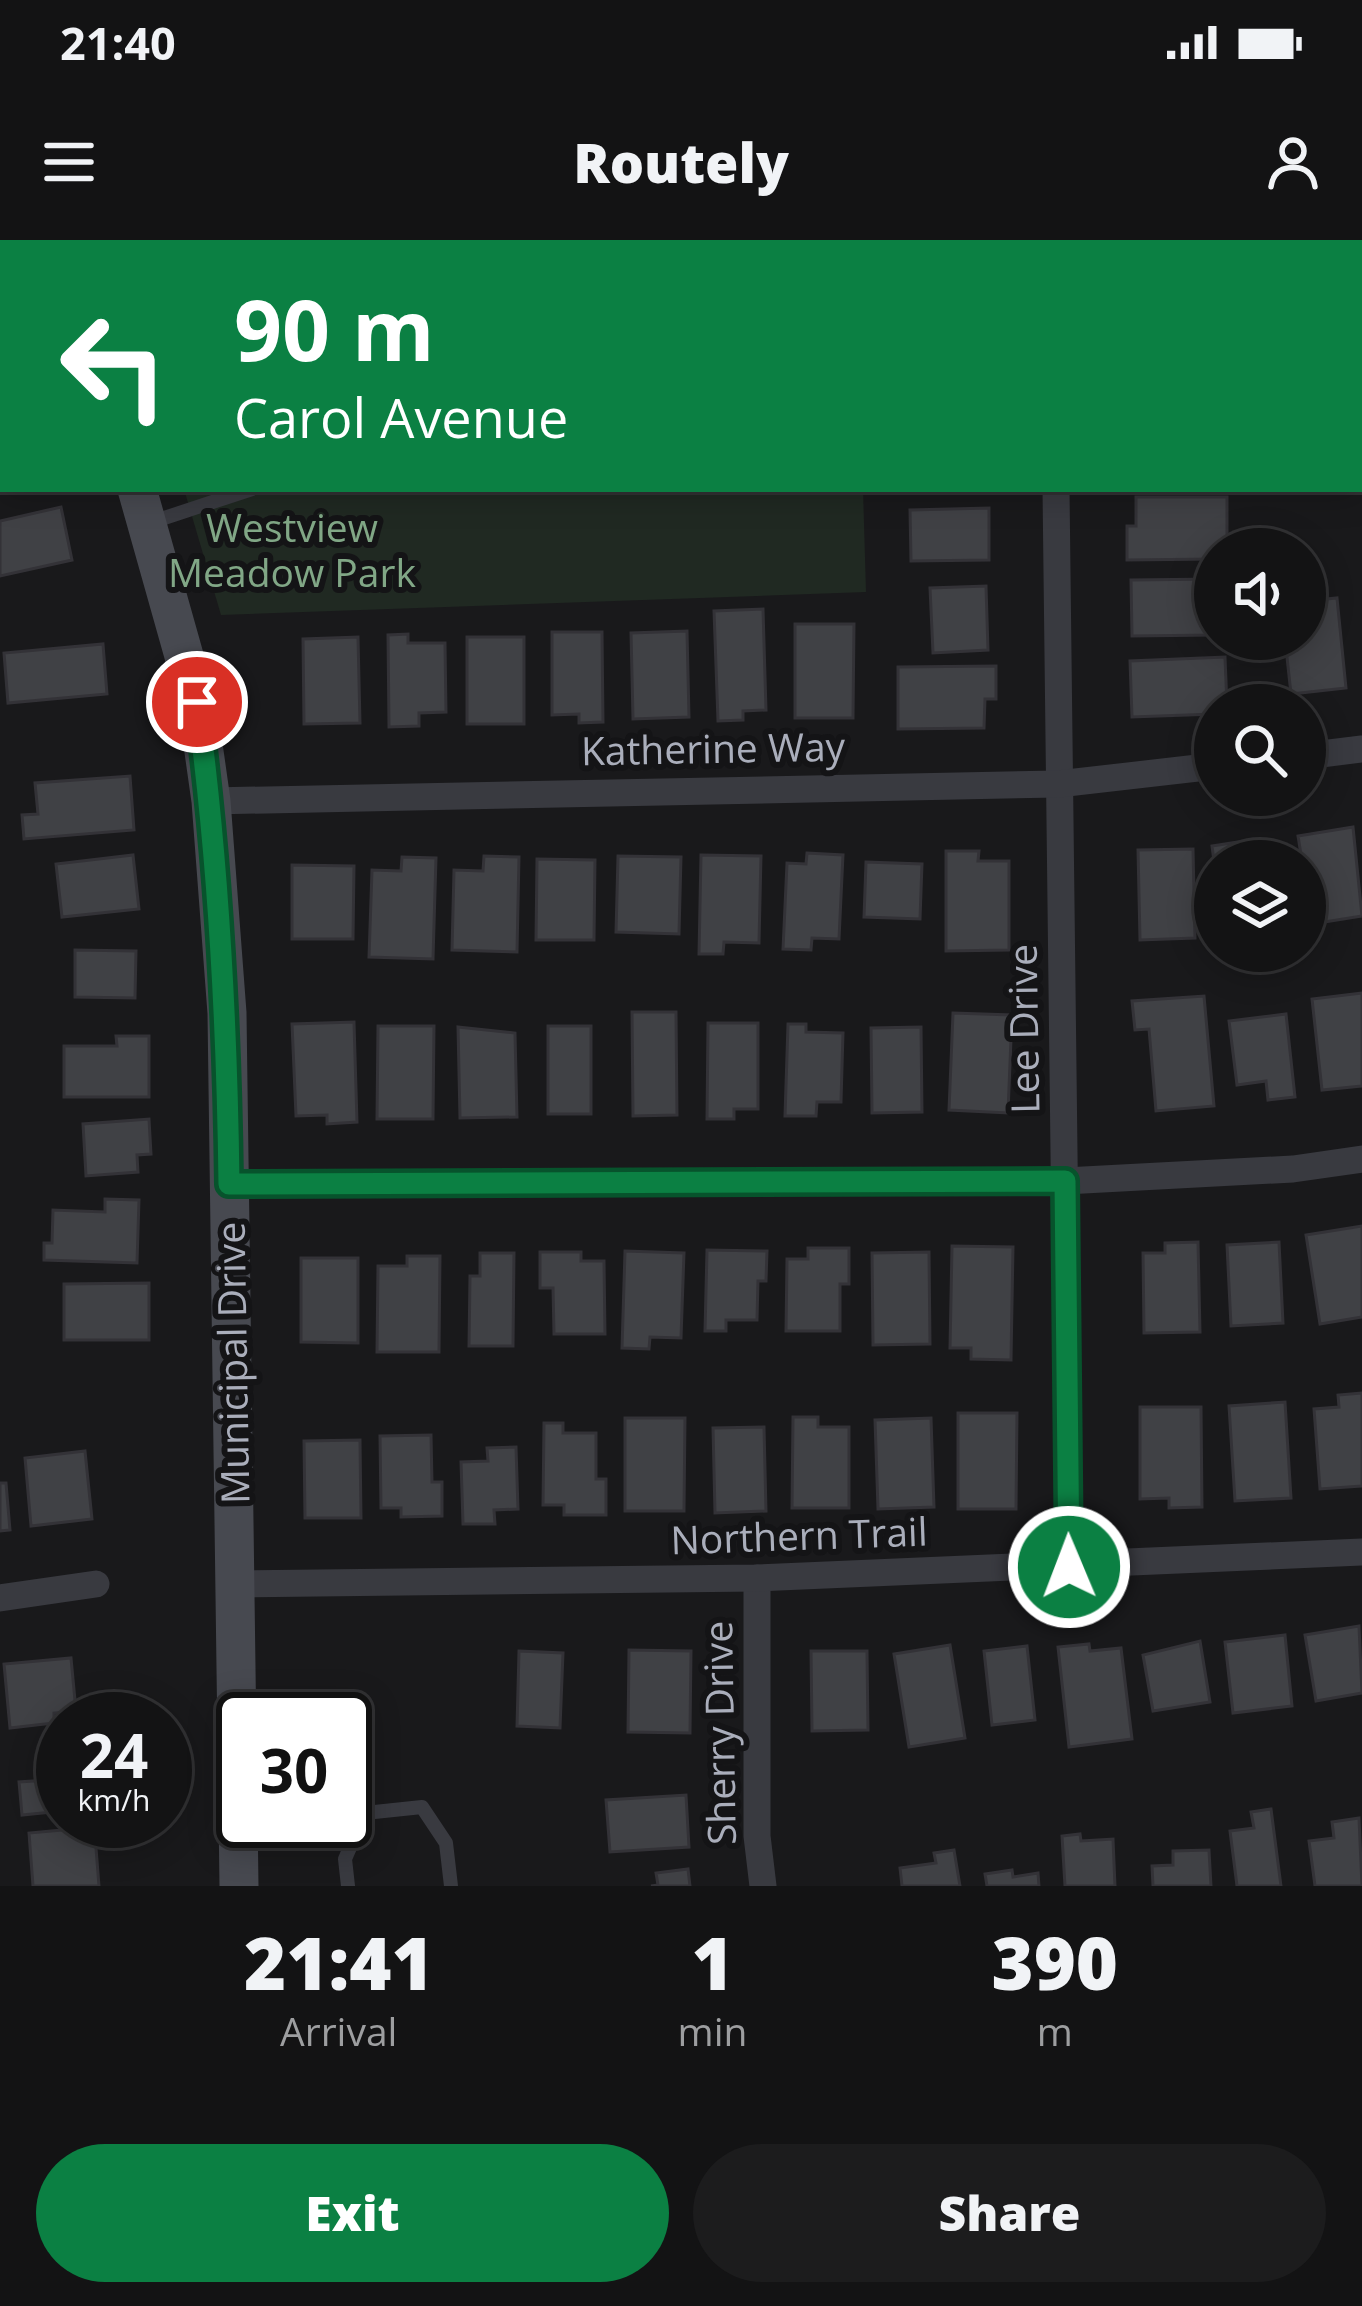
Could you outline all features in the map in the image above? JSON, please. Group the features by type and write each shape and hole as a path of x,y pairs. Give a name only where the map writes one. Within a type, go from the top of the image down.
{"street":[{"name":"Lee Drive","path":"1056,492 1069,1567"},
{"name":"Municipal Drive","path":"143,506 197,702 211,802 226,1013 239,1886"},
{"path":"1326,753 1362,749"},
{"name":"Katherine Way","path":"211,802 275,796 1058,784 1194,768"},
{"path":"229,1184 1065,1181 1293,1168 1362,1159"},
{"name":"Northern Trail","path":"237,1584 757,1578 1362,1552"},
{"name":"Sherry Drive","path":"757,1578 757,1836 763,1886"},
{"path":"0,1598 96,1584"}],"lane":[{"path":"143,506 233,492"},
{"path":"348,1886 345,1859 365,1813 422,1807 446,1843 451,1886"}],"green space":[{"name":"Westview Meadow Park","path":"185,492 863,492 866,592 221,615"}],"building":[{"path":"1136,497 1227,497 1227,528 1194,528 1194,559 1127,560 1127,526 1136,526"},
{"path":"61,507 72,560 0,576 0,521"},
{"path":"989,508 989,560 911,561 910,510"},
{"path":"1194,579 1194,635 1132,636 1131,580"},
{"path":"986,586 988,650 933,653 930,588"},
{"path":"1337,598 1346,688 1290,684 1287,660 1326,660 1326,599"},
{"path":"763,609 766,710 743,711 743,720 718,721 714,611"},
{"path":"795,624 854,624 853,718 795,718"},
{"path":"687,631 689,717 633,719 631,633"},
{"path":"552,632 602,632 603,722 579,723 579,714 552,715"},
{"path":"408,634 408,643 445,643 446,712 419,713 419,726 389,727 388,635"},
{"path":"358,637 360,723 304,724 303,639"},
{"path":"467,637 524,637 524,724 467,724"},
{"path":"103,644 107,694 8,703 4,653"},
{"path":"1225,660 1226,684 1194,684 1194,715 1132,717 1130,661"},
{"path":"996,666 996,699 985,699 984,728 898,729 898,667"},
{"path":"130,776 134,830 24,839 22,815 38,814 35,783"},
{"path":"1353,827 1362,916 1326,922 1326,840 1299,840 1298,836"},
{"path":"1193,849 1194,938 1140,940 1138,850"},
{"path":"946,851 979,851 978,861 1009,861 1009,950 946,951"},
{"path":"807,853 843,855 839,939 812,938 811,950 783,949 787,863 806,864"},
{"path":"133,855 139,909 62,917 56,864"},
{"path":"701,855 761,856 759,943 724,942 723,954 699,954"},
{"path":"484,856 519,857 517,952 452,950 454,870 483,871"},
{"path":"618,856 681,857 679,934 616,932"},
{"path":"402,857 436,858 433,959 369,957 372,870 401,871"},
{"path":"537,859 595,860 594,940 536,940"},
{"path":"866,862 922,864 920,919 864,917"},
{"path":"292,865 354,866 353,939 292,939"},
{"path":"75,950 136,951 135,998 75,997"},
{"path":"1362,993 1362,1086 1322,1090 1312,999"},
{"path":"1204,996 1214,1106 1156,1111 1149,1029 1135,1030 1132,1001"},
{"path":"632,1012 676,1012 677,1115 633,1116"},
{"path":"953,1013 1012,1015 1008,1113 949,1110"},
{"path":"1286,1014 1295,1097 1268,1100 1266,1081 1237,1085 1229,1021"},
{"path":"354,1022 357,1122 327,1124 327,1115 296,1116 292,1024"},
{"path":"708,1023 758,1023 758,1109 734,1109 734,1119 707,1119"},
{"path":"788,1024 806,1024 806,1032 843,1033 841,1102 817,1102 816,1116 785,1116"},
{"path":"378,1026 434,1026 433,1119 377,1119"},
{"path":"548,1026 591,1026 591,1114 548,1114"},
{"path":"458,1027 515,1033 517,1117 460,1118"},
{"path":"921,1027 922,1112 872,1113 871,1028"},
{"path":"116,1036 149,1036 149,1097 64,1097 64,1046 117,1046"},
{"path":"149,1119 151,1154 137,1155 138,1172 86,1176 83,1124"},
{"path":"105,1199 139,1200 137,1263 44,1260 44,1243 52,1243 53,1210 105,1212"},
{"path":"1362,1226 1362,1317 1320,1324 1306,1235"},
{"path":"1198,1242 1200,1332 1144,1333 1143,1253 1165,1253 1165,1243"},
{"path":"1279,1242 1283,1323 1231,1326 1227,1245"},
{"path":"952,1246 1013,1247 1011,1360 971,1359 971,1348 950,1348"},
{"path":"808,1248 849,1248 849,1284 840,1284 840,1331 786,1331 787,1259 808,1259"},
{"path":"707,1250 767,1251 766,1281 758,1281 757,1320 726,1320 726,1331 705,1331"},
{"path":"625,1251 684,1253 681,1338 650,1337 649,1349 622,1348"},
{"path":"540,1252 581,1252 581,1261 604,1261 605,1334 554,1334 553,1288 540,1288"},
{"path":"929,1252 930,1344 873,1345 872,1253"},
{"path":"480,1253 514,1253 513,1346 469,1346 470,1276 480,1276"},
{"path":"407,1256 440,1256 439,1352 377,1352 378,1266 407,1266"},
{"path":"301,1258 358,1258 358,1343 301,1342"},
{"path":"149,1283 149,1340 64,1340 64,1284"},
{"path":"1362,1393 1362,1486 1320,1489 1314,1409 1339,1407 1338,1395"},
{"path":"1285,1402 1291,1498 1235,1501 1229,1406"},
{"path":"1140,1407 1201,1407 1202,1507 1169,1508 1169,1498 1140,1499"},
{"path":"958,1413 1017,1413 1016,1509 958,1509"},
{"path":"793,1417 818,1417 818,1427 849,1427 849,1508 792,1508"},
{"path":"625,1418 685,1418 684,1511 625,1511"},
{"path":"931,1418 934,1507 878,1509 875,1420"},
{"path":"544,1423 563,1423 563,1433 596,1433 596,1479 606,1479 606,1515 564,1515 564,1505 543,1505"},
{"path":"764,1427 766,1511 715,1513 713,1428"},
{"path":"431,1435 432,1482 442,1482 442,1516 401,1517 401,1508 381,1508 380,1436"},
{"path":"360,1440 361,1518 305,1518 304,1441"},
{"path":"516,1447 518,1509 494,1510 495,1524 463,1524 461,1462 488,1461 487,1448"},
{"path":"85,1451 92,1519 31,1526 25,1458"},
{"path":"0,1483 6,1483 10,1530 0,1531"},
{"path":"1359,1626 1362,1693 1316,1701 1305,1635"},
{"path":"1285,1635 1292,1706 1233,1713 1225,1642"},
{"path":"1200,1641 1210,1702 1153,1711 1143,1655"},
{"path":"1089,1644 1090,1651 1121,1648 1132,1739 1069,1747 1058,1647"},
{"path":"950,1645 965,1738 909,1747 894,1654"},
{"path":"1027,1646 1035,1720 992,1725 984,1651"},
{"path":"629,1650 691,1651 690,1733 628,1732"},
{"path":"519,1651 563,1653 560,1728 517,1726"},
{"path":"811,1651 867,1651 868,1730 812,1731"},
{"path":"71,1658 74,1692 36,1692 36,1725 10,1728 4,1664"},
{"path":"36,1781 36,1814 22,1815 19,1782"},
{"path":"686,1795 689,1847 610,1852 606,1800"},
{"path":"1271,1809 1281,1886 1237,1886 1230,1831 1254,1828 1251,1812"},
{"path":"1359,1818 1362,1886 1315,1886 1309,1841 1334,1838 1332,1822"},
{"path":"36,1832 36,1848 96,1848 99,1886 33,1886 29,1833"},
{"path":"1080,1834 1081,1841 1113,1839 1115,1886 1065,1886 1062,1836"},
{"path":"954,1850 960,1886 902,1886 900,1868 936,1863 934,1853"},
{"path":"1209,1850 1211,1886 1153,1886 1152,1866 1173,1865 1173,1851"},
{"path":"688,1869 690,1886 651,1886 658,1885 656,1873"},
{"path":"1012,1870 1013,1877 1038,1873 1039,1886 987,1886 985,1874"}],"route":[{"path":"197,702 211,802 226,1013 229,1184 1065,1181 1069,1567"}]}
